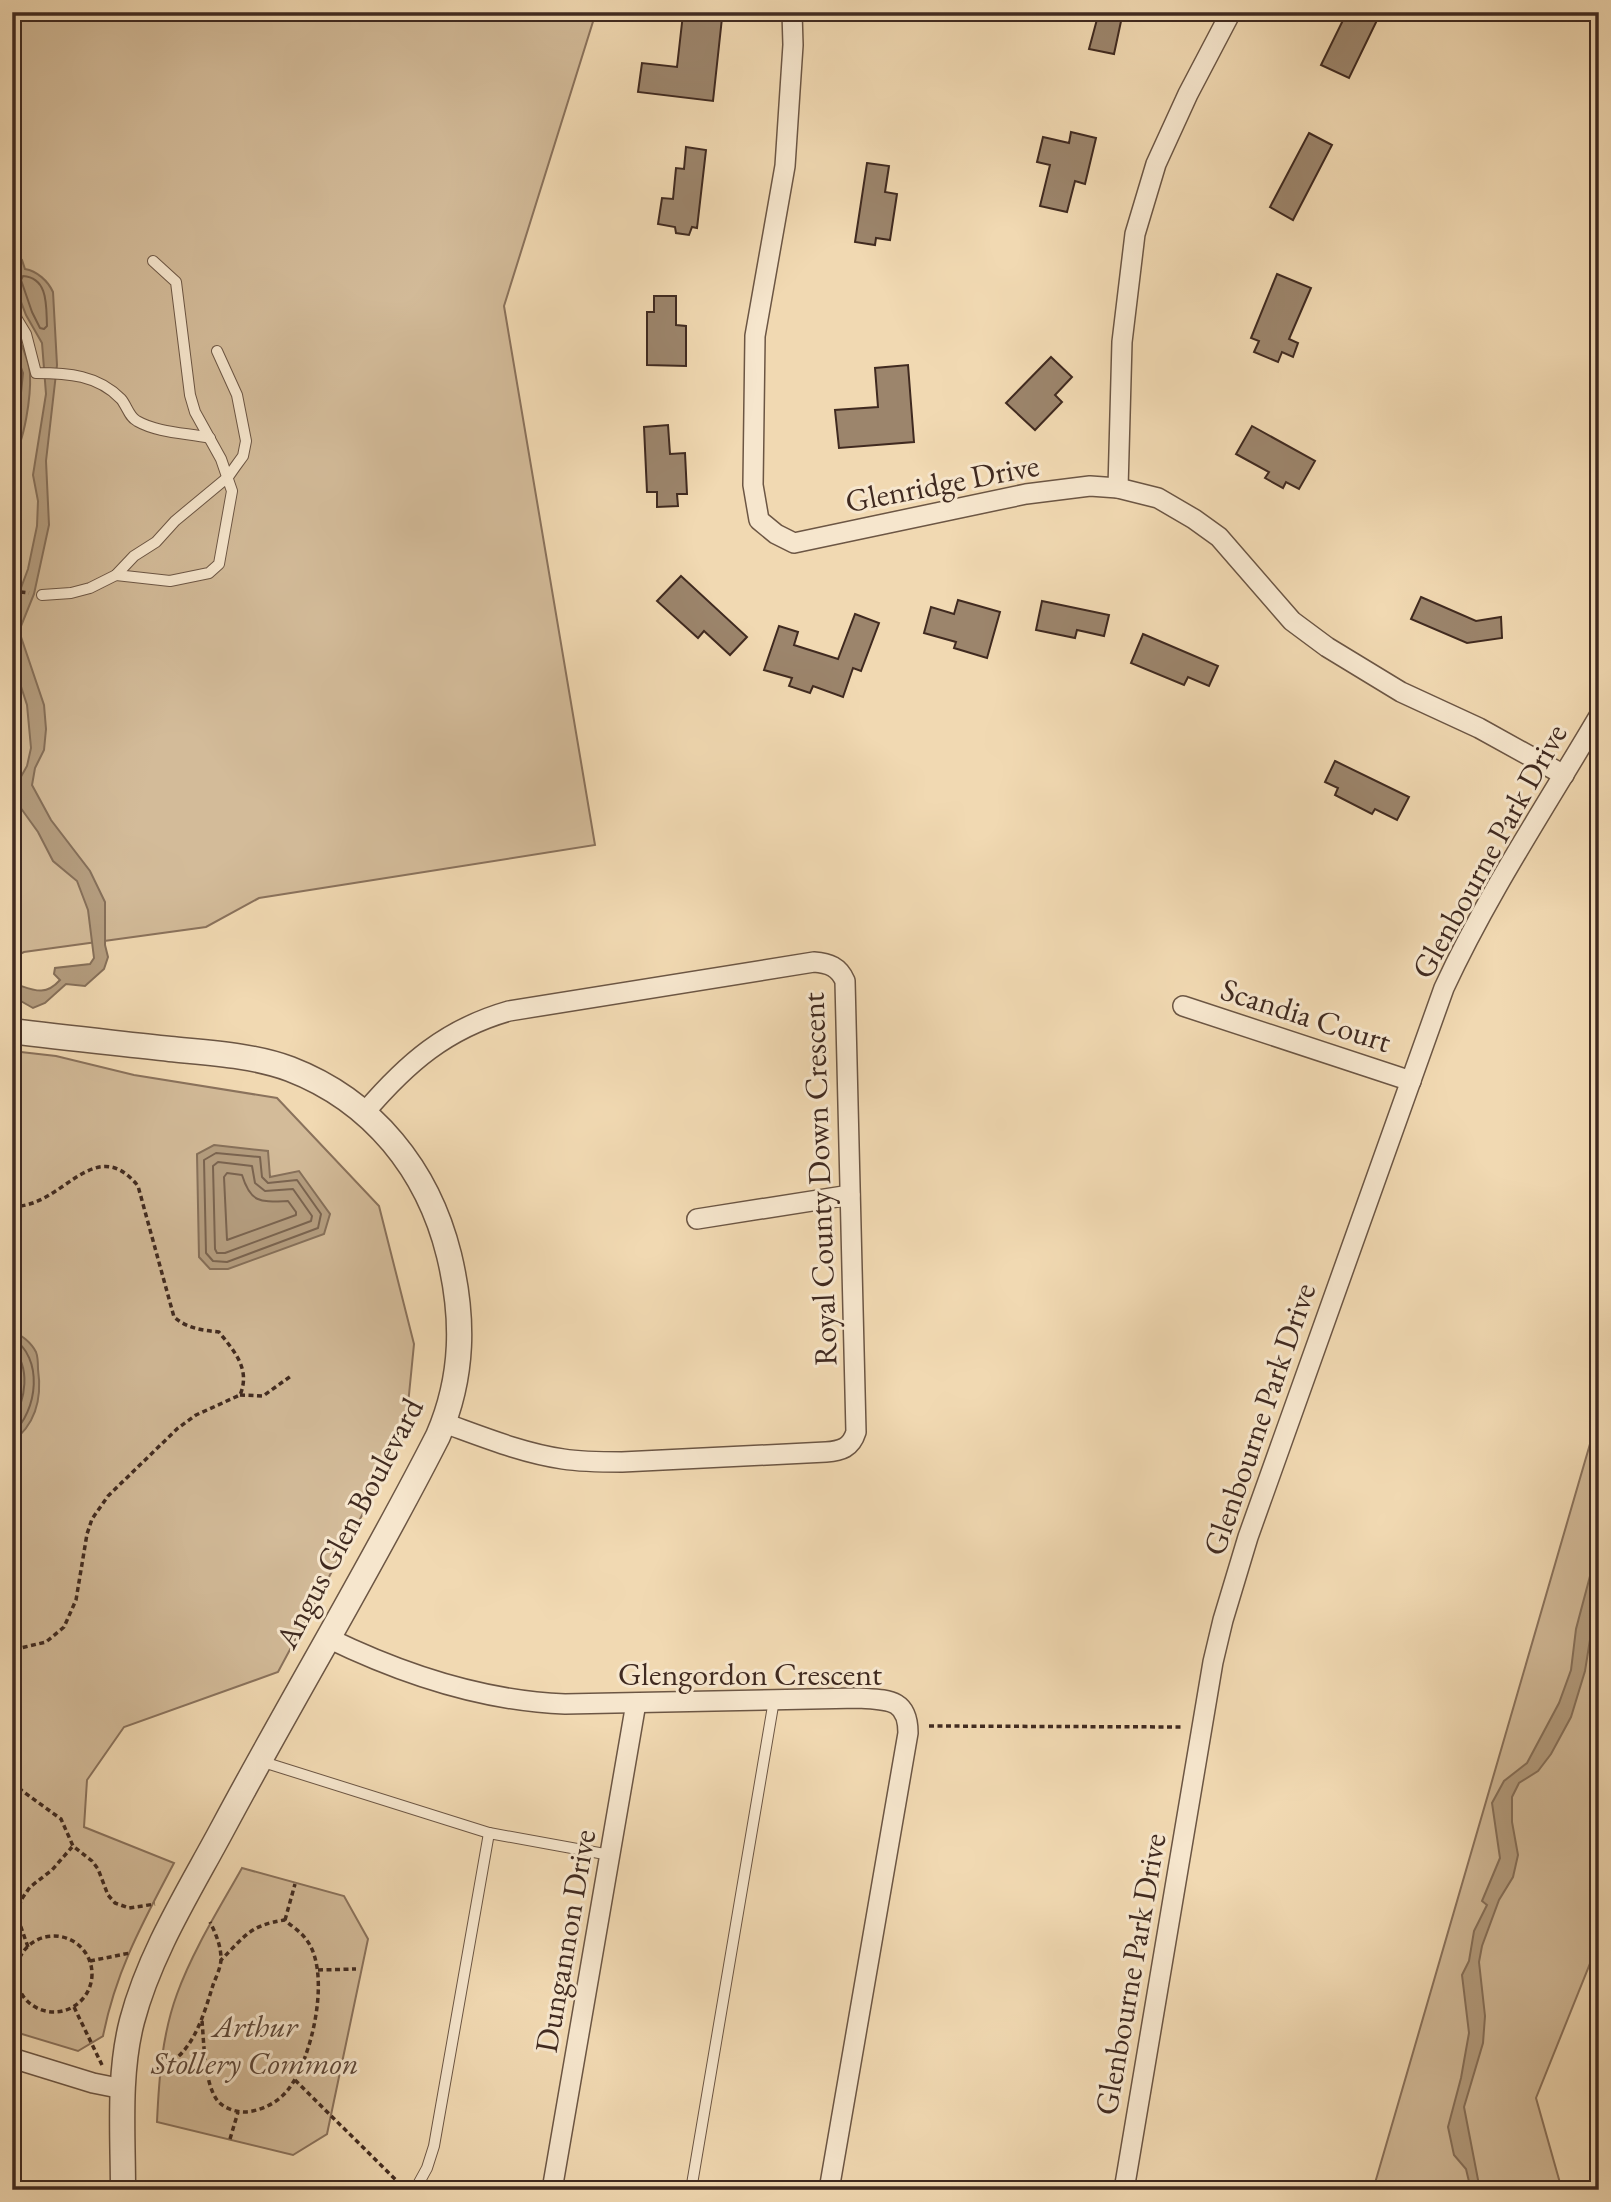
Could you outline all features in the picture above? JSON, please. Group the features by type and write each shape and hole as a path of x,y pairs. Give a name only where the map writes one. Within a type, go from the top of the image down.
{"street":[{"name":"Glenridge Drive","path":"792,12 793,45 785,166 755,335 753,485 758,520 776,534 794,543 1026,494 1090,486 1118,488 1158,498 1219,537 1292,621 1327,647 1401,692 1479,728 1564,775"},
{"path":"1118,488 1122,342 1135,234 1156,164 1188,93 1231,12"},
{"name":"Glenbourne Park Drive","path":"1124,2190 1211,1675 1223,1619 1248,1537 1444,988 1467,938 1599,716"},
{"name":"Royal County Down Crescent","path":"365,1112 402,1070 419,1056 482,1018 536,1006 814,962 834,966 842,973 847,990 856,1432 847,1447 826,1452 622,1462 592,1461 564,1459 522,1450 444,1423"},
{"name":"Scandia Court","path":"1184,1006 1411,1081"},
{"name":"Angus Glen Boulevard","path":"12,1031 262,1061 307,1076 365,1112 393,1141 414,1169 446,1242 458,1301 461,1340 454,1387 444,1423 172,1923 147,1974 131,2023 125,2064 123,2190"},
{"path":"696,1219 850,1195"},
{"name":"Glengordon Crescent","path":"328,1638 363,1655 502,1699 565,1704 859,1698 891,1701 904,1711 908,1727 829,2190"},
{"name":"Dungannon Drive","path":"552,2190 636,1703"},
{"path":"12,2058 93,2083 123,2089"}],"lane":[{"path":"116,575 170,580 209,573 219,564 232,491 211,438 195,412 190,395 176,282 153,261"},
{"path":"12,304 26,334 36,373 62,373 93,379 123,401 134,420 155,428 211,438"},
{"path":"42,595 71,593 90,588 116,575 134,556 156,542 175,521 228,477 243,456 246,441 237,395 216,351"},
{"path":"691,2190 774,1700"},
{"path":"260,1760 489,1833 611,1855"},
{"path":"415,2190 427,2168 434,2146 489,1833"}],"path":[{"path":"12,1206 23,1207 41,1201 71,1180 98,1166 114,1167 127,1172 138,1186 174,1317 183,1325 219,1332 240,1360 243,1374 240,1395"},
{"path":"12,1650 46,1642 64,1627 76,1600 92,1519 108,1496 178,1428 196,1415 240,1395 263,1396 291,1376"},
{"path":"929,1726 1185,1727"},
{"path":"12,1756 15,1757 16,1779 22,1790 61,1819 73,1846 98,1869 108,1895 115,1903 129,1908 155,1904"},
{"path":"28,1947 17,1916 20,1900 73,1846"},
{"path":"285,1920 295,1884"},
{"path":"221,1961 254,1927 285,1920"},
{"path":"202,2021 205,2058 215,2098 222,2105 238,2112 264,2109 285,2093 295,2080 314,2029 318,1970 307,1939 285,1920"},
{"path":"157,2069 170,2065 186,2049 202,2021 221,1961 218,1938 210,1922"},
{"path":"50,1936 74,1942 83,1950 90,1961 92,1973 84,1998 63,2011 51,2012 29,2003 17,1981 20,1957 28,1947 50,1936"},
{"path":"90,1961 130,1953"},
{"path":"318,1970 356,1969"},
{"path":"74,2006 102,2065"},
{"path":"295,2080 405,2189"},
{"path":"230,2140 238,2112"}],"green space":[{"path":"12,12 596,12 504,306 595,845 259,898 206,927 24,952 12,958"},
{"path":"12,1051 56,1056 134,1075 277,1098 379,1206 414,1344 405,1435 278,1672 124,1727 87,1780 84,1827 174,1863 141,1926 123,1968 103,2036 78,2051 12,2031"},
{"path":"1599,1413 1599,1941 1536,2098 1562,2190 1373,2190"},
{"name":"Arthur Stollery Common","path":"242,1868 344,1896 368,1939 327,2134 293,2155 157,2122 165,2041 177,1994 199,1946"}],"water":[{"path":"12,249 22,260 25,269 42,277 53,292 57,365 46,461 49,525 34,594 19,631 44,705 44,750 35,768 32,785 51,820 90,871 105,902 105,945 108,957 104,969 85,986 66,984 45,1003 33,1008 12,996 12,983 38,990 49,989 60,980 54,974 55,968 90,964 94,958 88,910 77,881 53,861 38,832 20,807 18,782 27,766 31,748 27,705 12,659 12,612 28,569 37,526 38,501 33,475 46,394 42,343 26,315 12,278"},
{"path":"12,322 28,361 30,383 24,430 12,459"},
{"path":"214,1145 268,1151 270,1177 299,1171 330,1214 324,1234 228,1269 210,1269 199,1257 197,1154"},
{"path":"12,1330 32,1345 36,1352 39,1390 32,1418 12,1442"},
{"path":"1599,1556 1599,1602 1593,1621 1585,1671 1571,1717 1551,1754 1538,1771 1519,1783 1512,1797 1512,1822 1518,1855 1513,1877 1499,1900 1479,1962 1485,2016 1483,2043 1464,2107 1480,2190 1471,2190 1466,2169 1454,2155 1448,2127 1469,2033 1462,1975 1469,1961 1474,1931 1487,1905 1482,1901 1500,1858 1492,1803 1504,1781 1527,1763 1559,1703 1571,1670 1576,1629 1594,1561"}],"building":[{"path":"1099,12 1123,12 1114,54 1089,49"},
{"path":"1347,12 1381,12 1349,78 1321,65"},
{"path":"683,14 722,18 713,101 638,92 642,63 677,67"},
{"path":"1071,132 1096,138 1085,184 1075,181 1067,212 1040,206 1050,165 1037,162 1043,137 1069,143"},
{"path":"1309,133 1332,145 1293,220 1270,207"},
{"path":"686,147 706,150 697,228 692,227 689,235 676,233 675,227 658,224 662,198 673,199 676,168 684,169"},
{"path":"867,163 889,166 885,192 897,194 890,240 876,238 875,245 855,242"},
{"path":"1277,274 1311,288 1289,339 1298,343 1293,357 1282,352 1278,362 1254,352 1259,341 1251,338"},
{"path":"654,296 676,296 676,325 686,326 686,366 647,365 647,312 654,312"},
{"path":"1051,357 1072,377 1055,395 1062,402 1035,430 1006,403"},
{"path":"908,365 914,442 839,448 835,410 878,407 875,368"},
{"path":"668,425 670,454 685,453 687,494 677,494 678,506 657,507 657,492 647,492 644,427"},
{"path":"1252,426 1315,461 1299,489 1286,482 1283,488 1265,478 1269,472 1236,454"},
{"path":"681,576 747,637 730,655 704,631 698,638 657,601"},
{"path":"1421,597 1476,621 1501,617 1502,638 1467,643 1411,619"},
{"path":"958,600 1000,612 987,658 954,648 956,642 924,633 931,607 954,614"},
{"path":"1042,601 1109,615 1104,636 1077,630 1075,638 1036,630"},
{"path":"855,614 879,623 861,671 853,668 843,697 813,686 810,693 789,686 792,678 764,670 779,626 798,632 794,645 838,659"},
{"path":"1143,634 1218,666 1209,686 1188,677 1184,685 1131,663"},
{"path":"1335,761 1409,797 1397,820 1375,809 1372,814 1335,795 1338,788 1325,782"}]}
